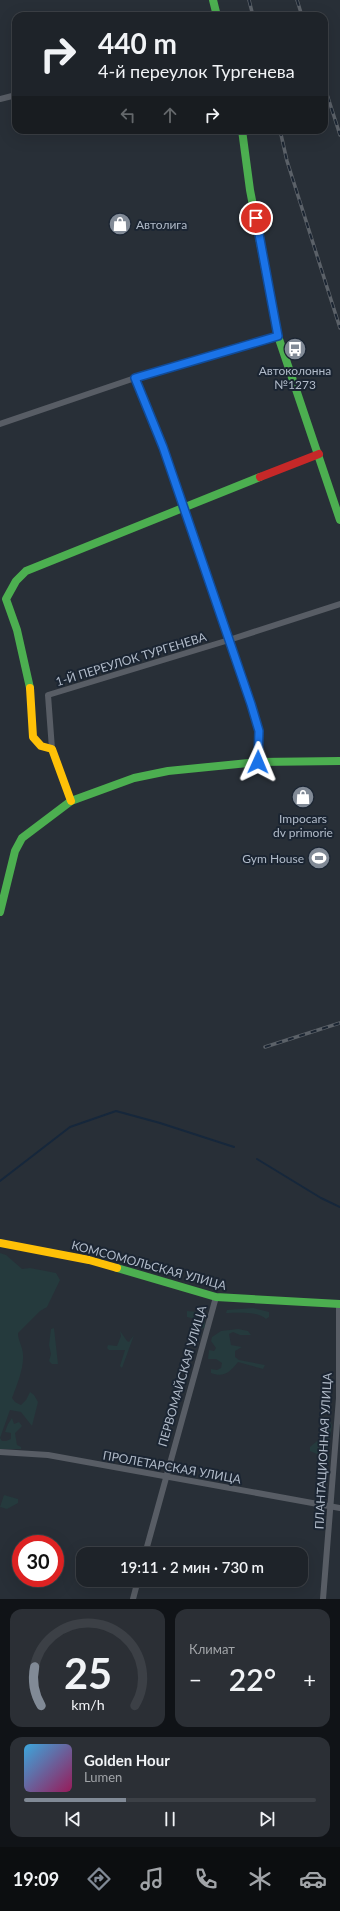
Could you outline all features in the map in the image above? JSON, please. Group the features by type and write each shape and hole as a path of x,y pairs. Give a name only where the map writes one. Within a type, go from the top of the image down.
{"street":[{"path":"213,0 216,12"},
{"path":"0,99 12,96"},
{"path":"243,134 250,190 278,336 320,454 340,520"},
{"path":"0,424 135,378 278,336"},
{"path":"135,378 163,447 259,731 258,762"},
{"path":"71,801 52,749 41,746 33,737 30,683 17,630 6,599 16,581 26,571 320,454"},
{"name":"1-Й ПЕРЕУЛОК ТУРГЕНЕВА","path":"52,749 48,695 229,640 340,604"},
{"path":"0,912 15,851 22,838 71,801 105,787 168,771 258,762 340,761"},
{"name":"КОМСОМОЛЬСКАЯ УЛИЦА","path":"0,1243 89,1260 216,1297 340,1304"},
{"name":"ПЕРВОМАЙСКАЯ УЛИЦА","path":"147,1547 216,1297"},
{"name":"ПЛАНТАЦИОННАЯ УЛИЦА","path":"323,1599 339,1398 340,1304"},
{"name":"ПРОЛЕТАРСКАЯ УЛИЦА","path":"0,1452 48,1455 340,1508"},
{"path":"133,1599 136,1587"}],"green space":[{"path":"0,1253 6,1255 22,1269 30,1268 56,1273 60,1280 47,1307 40,1311 18,1333 23,1352 23,1360 20,1376 12,1398 15,1402 21,1405 26,1400 30,1392 34,1395 38,1402 32,1426 21,1412 10,1410 0,1438"},
{"path":"253,1308 269,1312 269,1317 266,1319 263,1316 253,1314 226,1313 227,1310"},
{"path":"187,1311 198,1312 204,1315 205,1327 202,1329 200,1320 187,1317"},
{"path":"54,1328 58,1364 52,1364 49,1361 51,1354 49,1345 51,1329"},
{"path":"238,1329 248,1331 251,1335 240,1335 233,1332 229,1334 231,1345 242,1347 235,1351 235,1357 239,1360 265,1365 263,1369 238,1362 226,1373 220,1375 211,1373 211,1369 217,1370 221,1368 222,1363 216,1359 208,1359 209,1350 214,1351 216,1348 211,1341 212,1337 221,1331"},
{"path":"120,1331 129,1342 134,1335 122,1368 120,1366 125,1350 109,1350 107,1348 108,1345 117,1346 121,1336"},
{"path":"12,1418 14,1424 19,1422 22,1426 15,1433 17,1445 21,1447 21,1449 0,1449 0,1438 2,1441 11,1439 11,1433 5,1432"},
{"path":"327,1419 332,1425 327,1454 330,1456 328,1466 323,1463 324,1457 310,1451 310,1447 322,1437 324,1422"},
{"path":"4,1495 18,1499 18,1503 7,1509 0,1507"}],"waterway":[{"path":"0,1181 70,1127 116,1111 160,1123 234,1147"},
{"path":"257,1159 321,1198 340,1207"}],"railway":[{"path":"249,0 252,12"},
{"path":"297,0 301,12"},
{"path":"328,98 340,135"},
{"path":"281,134 287,161 340,328"},
{"path":"265,1047 340,1023"}],"traffic: fast":[{"path":"213,0 216,12"},
{"path":"243,134 250,190 278,336 340,520"},
{"path":"30,688 17,630 6,599 16,581 26,571 260,477"},
{"path":"0,912 15,851 22,838 71,801 134,778 168,771 258,762 340,761"},
{"path":"117,1268 216,1297 340,1304"}],"traffic: slow":[{"path":"30,688 33,737 41,746 52,749 71,801"},
{"path":"0,1243 89,1260 117,1268"}],"traffic: jam":[{"path":"260,477 319,454"}],"place":[{"name":"Автолига","path":"120,224"},
{"name":"Автоколонна №1273","path":"295,349"},
{"name":"Impocars dv primorie","path":"303,797"},
{"name":"Gym House","path":"319,858"}],"route":[{"path":"256,218 278,336 135,378 163,447 251,704 259,731 258,762"}]}
